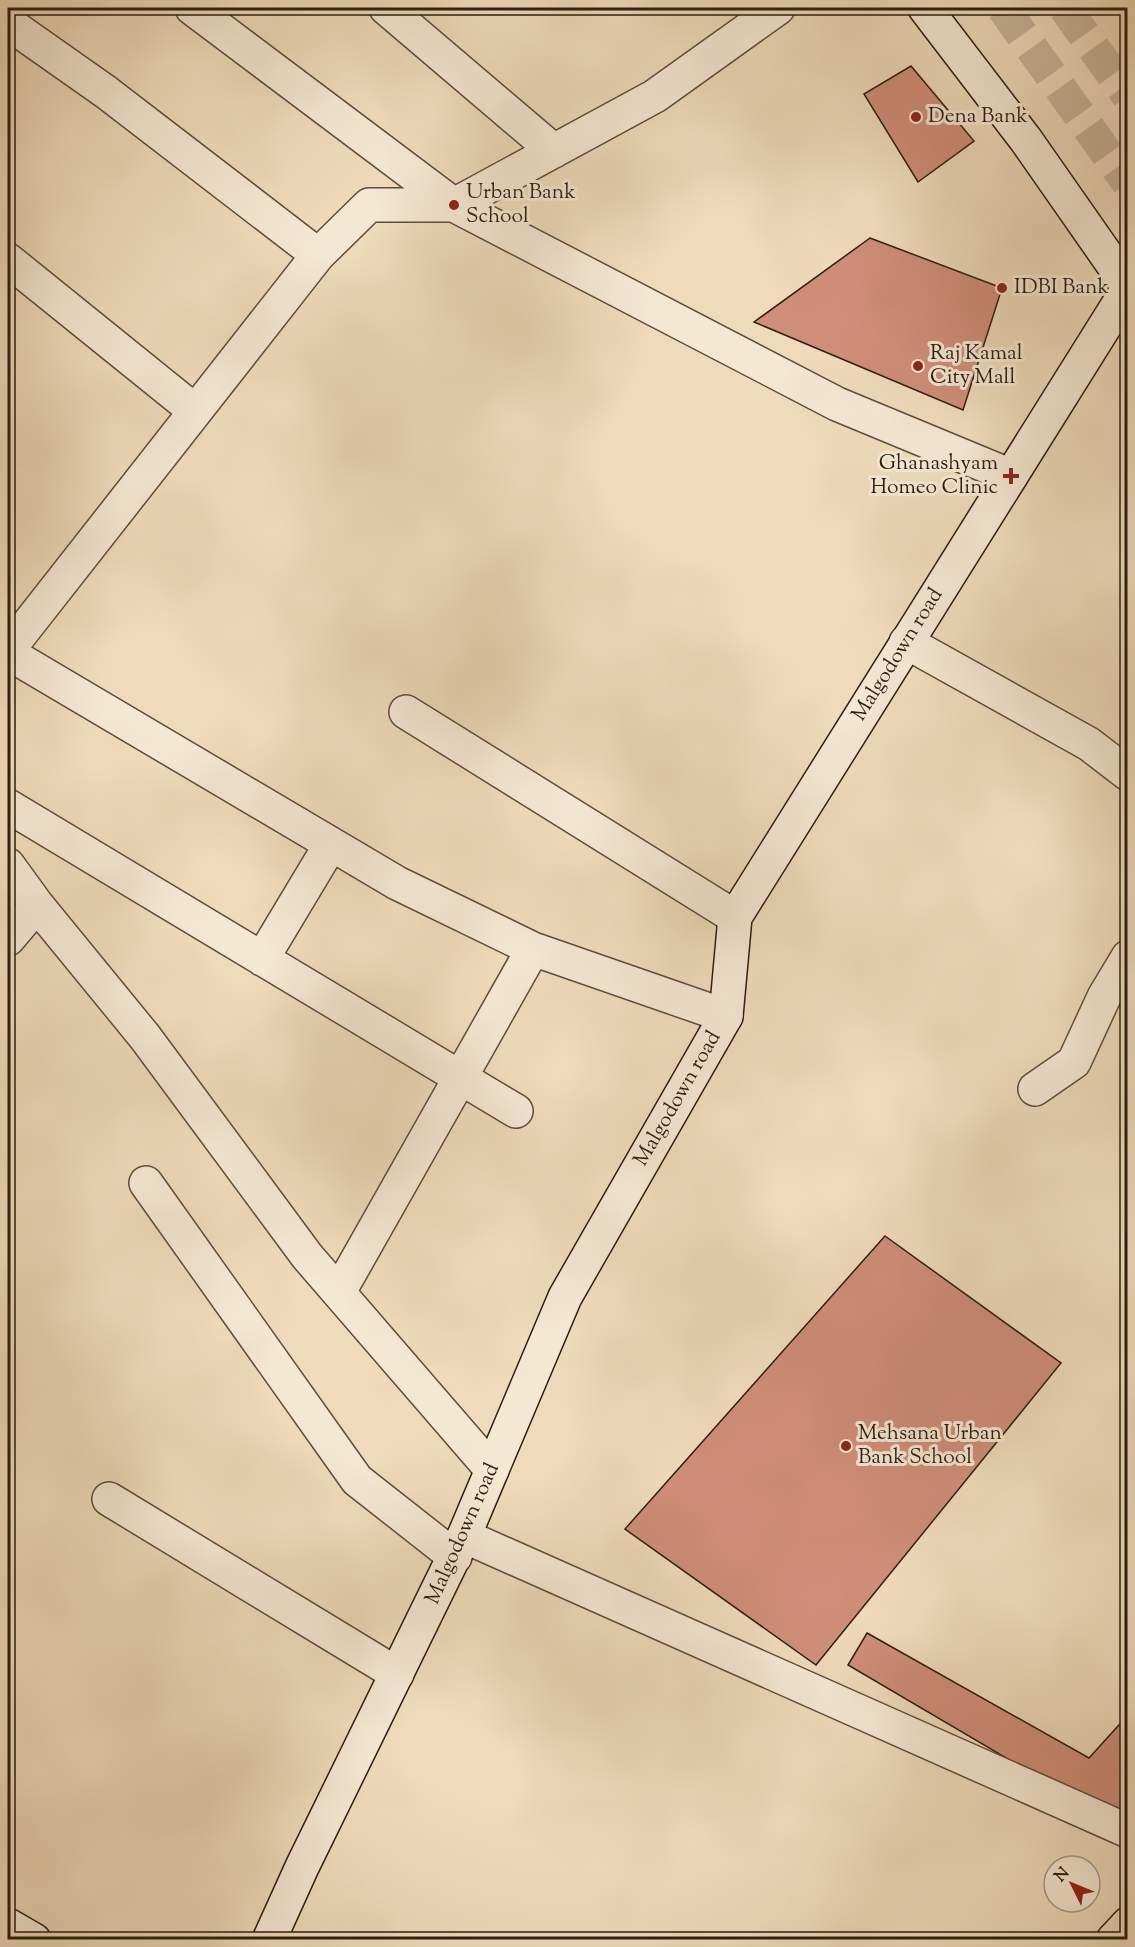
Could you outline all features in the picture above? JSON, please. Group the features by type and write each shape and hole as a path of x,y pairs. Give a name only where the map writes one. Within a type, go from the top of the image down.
{"main road":[{"path":"1113,1940 1128,1924"}],"street":[{"path":"192,8 453,205 837,404 1011,476"},
{"path":"386,8 554,151"},
{"path":"726,1016 533,949 397,883 8,651 318,255 369,205 453,205 655,96 778,8"},
{"path":"925,8 1026,140 1128,287"},
{"path":"8,23 106,92 318,255"},
{"path":"8,260 195,411"},
{"name":"Malgodown road","path":"268,1940 460,1546 565,1297 726,1016 735,917 1128,287"},
{"path":"906,642 1089,744 1128,774"},
{"path":"406,712 735,917"},
{"path":"8,806 516,1111"},
{"path":"262,959 331,844"},
{"path":"8,865 37,905 145,1038 308,1256 492,1470"},
{"path":"8,939 37,905"},
{"path":"339,1292 533,949"},
{"path":"1035,1089 1074,1062 1104,996 1128,957"},
{"path":"147,1183 357,1480 460,1546 1128,1831"},
{"path":"109,1499 397,1674"},
{"path":"8,1925 34,1940"}],"building":[{"name":"Dena Bank","path":"911,66 974,141 918,182 864,94"},
{"name":"Raj Kamal City Mall","path":"870,238 1002,288 963,410 754,322"},
{"name":"Mehsana Urban Bank School","path":"885,1236 1061,1363 816,1665 625,1529"},
{"path":"867,1633 1089,1758 1128,1715 1128,1820 1122,1826 848,1665"}],"tunnel":[{"path":"1003,8 1128,183"},
{"path":"1065,8 1128,96"}],"place":[{"name":"Dena Bank","path":"916,117"},
{"name":"Urban Bank School","path":"454,205"},
{"name":"IDBI Bank","path":"1002,288"},
{"name":"Raj Kamal City Mall","path":"918,366"},
{"name":"Ghanashyam Homeo Clinic","path":"1011,476"},
{"name":"Mehsana Urban Bank School","path":"846,1446"}]}
